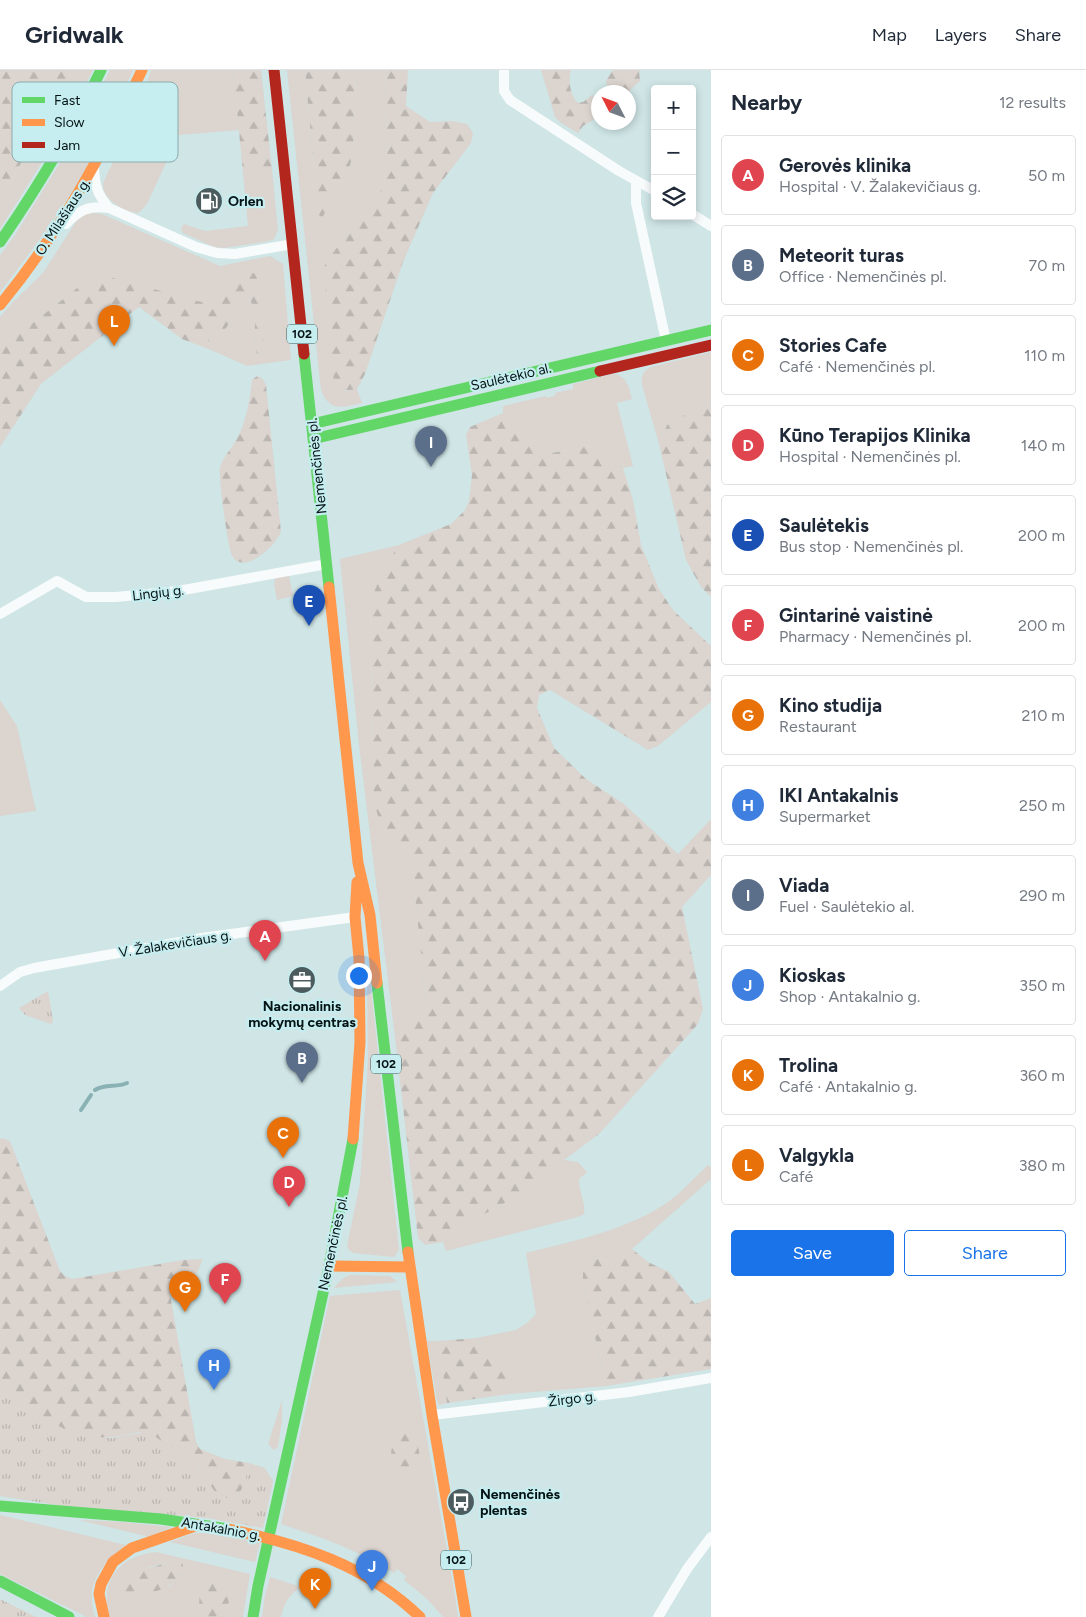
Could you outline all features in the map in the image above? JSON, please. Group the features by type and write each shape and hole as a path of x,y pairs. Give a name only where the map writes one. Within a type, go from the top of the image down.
{"main road":[{"path":"95,82 101,70"},
{"name":"O. Milašiaus g.","path":"136,82 142,70"},
{"name":"Nemenčinės pl.","path":"274,70 358,863 370,915 397,1166 410,1267 432,1415 466,1617"},
{"path":"0,242 26,205 52,162"},
{"name":"O. Milašiaus g.","path":"0,305 48,244 97,162"},
{"name":"Saulėtekio al.","path":"312,424 711,330"},
{"name":"Saulėtekio al.","path":"314,439 711,345"},
{"name":"Nemenčinės pl.","path":"253,1617 258,1586 329,1266 352,1148 360,1042 359,958 355,917 358,863"},
{"path":"329,1266 410,1267"},
{"name":"Antakalnio g.","path":"0,1506 150,1518 248,1533 287,1543 326,1556 353,1568 393,1592 420,1617"},
{"path":"104,1617 98,1594 113,1562 132,1548 200,1525"},
{"path":"0,1581 69,1617"}],"street":[{"path":"504,70 504,91 510,100 651,189"},
{"path":"94,167 96,189 108,208"},
{"path":"636,181 636,203 666,341"},
{"path":"48,244 74,215 82,210 108,208 196,247 217,253 234,254 293,244"},
{"path":"696,217 711,226"},
{"name":"Lingių g.","path":"0,614 57,581 86,597 116,598 178,591 327,564"},
{"name":"V. Žalakevičiaus g.","path":"0,986 20,972 34,968 196,939 355,917"},
{"name":"Žirgo g.","path":"432,1415 629,1392 711,1378"},
{"path":"658,1617 686,1570 711,1537"}],"green space":[{"path":"0,70 74,70 67,82 12,82 12,162 22,162 0,200"},
{"path":"74,70 93,70 87,82 67,82"},
{"path":"110,70 133,70 127,82 104,82"},
{"path":"151,70 233,70 239,130 179,135 178,137 178,82 147,82"},
{"path":"233,70 261,70 272,170 243,173"},
{"path":"287,70 305,70 318,214 321,217 349,169 353,154 356,70 386,70 387,165 384,186 326,262 345,391 357,389 362,403 349,406 338,407 333,405 321,390"},
{"path":"305,70 356,70 353,154 349,169 322,218 318,214"},
{"path":"386,70 410,70 408,71 406,106 430,122 452,121 467,124 473,133 471,143 433,193 403,262 365,374 357,389 344,390 334,383 324,270 326,262 384,186 387,165"},
{"path":"541,70 571,70 571,92 575,100 578,103 583,102 591,96 591,121 583,126 578,133 555,117"},
{"path":"613,70 640,70 640,81 636,85 607,85 606,81"},
{"path":"22,162 42,162 0,229 0,200"},
{"path":"61,162 89,162 44,233 0,292 0,255 15,235"},
{"path":"113,162 166,162 147,204 140,212 136,213 114,203 105,194 103,183"},
{"path":"272,170 278,230 274,239 224,248 214,247 183,233 181,229 184,224 205,231 248,226 243,173"},
{"path":"86,214 102,214 220,266 270,256 283,264 291,360 247,366 211,350 208,334 224,331 242,305 250,299 255,320 257,355 264,354 246,274 205,303 81,285 0,349 0,317 43,273 77,220"},
{"path":"254,273 258,280 262,301 264,354 257,355 255,320 250,299 242,305 224,331 208,334 211,350 182,339 139,307 41,384 0,447 0,349 81,285 106,276 205,303 246,274"},
{"path":"711,352 711,404 684,415 667,425 659,444 642,385 643,374 651,367"},
{"path":"613,374 624,379 632,399 617,403 633,466 623,468 614,458 590,446 552,453 543,452 535,444 509,427 503,413 503,406 546,396 546,398 555,396 555,393 573,389 573,384"},
{"path":"257,376 262,378 266,385 281,532 265,552 253,560 242,563 235,559 230,550 222,497 220,468 242,428 248,408 252,380"},
{"path":"711,404 711,597 701,587 686,560 659,444 667,425 684,415"},
{"path":"503,413 509,427 535,444 543,452 552,453 590,446 614,458 623,468 633,500 641,545 659,589 673,610 711,646 711,702 658,746 648,750 550,690 539,695 537,708 554,748 586,779 624,804 678,854 711,819 711,875 682,907 703,1009 698,1024 599,1134 564,1160 532,1188 453,1231 443,1242 425,1245 418,1238 395,1037 426,1002 411,857 383,832 374,803 370,601 386,565 399,545 451,524 465,510 469,501 472,475 466,435 470,427"},
{"path":"399,545 386,565 370,601 374,803 384,832 411,857 426,1002 395,1037 359,745 340,559"},
{"path":"289,575 293,596 277,600 274,585 275,577"},
{"path":"0,700 17,726 36,811 0,816"},
{"path":"367,970 369,970 399,1250 394,1257 353,1253 347,1246 360,1183 368,1061"},
{"path":"48,991 53,1021 51,1024 25,1015 19,1008"},
{"path":"3,1138 10,1141 60,1271 65,1276 72,1279 183,1260 203,1259 197,1273 181,1280 170,1294 196,1442 200,1449 225,1459 249,1463 243,1487 234,1499 226,1499 211,1489 199,1467 140,1432 99,1437 80,1435 43,1418 20,1402 0,1384 0,1139"},
{"path":"564,1160 578,1162 587,1172 579,1179 584,1214 446,1251 443,1242 453,1231 532,1188"},
{"path":"708,1165 711,1168 711,1179 632,1249 608,1261 588,1257 583,1283 606,1386 509,1394 512,1389 507,1365 494,1361 487,1356 476,1338 516,1330 536,1314 526,1253 600,1234 636,1220 668,1202"},
{"path":"632,1249 648,1262 669,1272 695,1304 711,1298 711,1369 606,1386 583,1283 583,1265 588,1257 608,1261"},
{"path":"350,1275 390,1276 397,1282 334,1288 341,1280"},
{"path":"400,1290 458,1617 443,1617 426,1598 404,1580 406,1576 397,1569 394,1573 353,1551 281,1524 330,1296"},
{"path":"476,1338 481,1342 489,1357 512,1370 514,1383 512,1388 509,1394 447,1403 439,1341"},
{"path":"427,1341 439,1341 447,1403 439,1405 437,1401"},
{"path":"0,1384 37,1414 65,1429 80,1434 111,1438 149,1433 193,1462 203,1472 215,1491 226,1498 234,1499 241,1492 249,1463 265,1468 273,1481 263,1528 207,1518 57,1505 0,1496"},
{"path":"282,1400 282,1420 278,1447 274,1450 268,1444"},
{"path":"404,1433 414,1439 419,1450 418,1462 412,1472 398,1468 391,1457 393,1444"},
{"path":"0,1515 126,1545 109,1559 93,1585 92,1606 95,1617 87,1617 0,1574"},
{"path":"79,1520 123,1522 171,1527 150,1537"},
{"path":"195,1533 208,1533 260,1542 255,1562 170,1542"},
{"path":"156,1552 250,1574 243,1617 230,1617 227,1592 201,1588 200,1617 109,1617 107,1592 115,1572 122,1565 143,1554","holes":["176,1560 182,1562 182,1573 170,1586 142,1569"]},
{"path":"176,1559 182,1562 184,1569 179,1577 167,1587 130,1597 123,1593 123,1579 129,1572"},
{"path":"212,1576 218,1578 225,1586 230,1617 200,1617 199,1600 201,1589 207,1579"},
{"path":"270,1577 301,1587 288,1600 281,1617 262,1617"},
{"path":"0,1599 36,1617 0,1617"}],"waterway":[{"path":"95,1090 127,1083"},
{"path":"81,1110 91,1095"}],"traffic: fast":[{"path":"95,82 101,70"},
{"path":"0,242 52,162"},
{"path":"312,424 711,330"},
{"path":"304,354 329,587"},
{"path":"313,439 600,371"},
{"path":"377,983 408,1252"},
{"path":"253,1617 258,1586 329,1266 353,1139"},
{"path":"0,1506 161,1519 228,1529"},
{"path":"0,1581 69,1617"}],"traffic: slow":[{"path":"136,82 142,70"},
{"path":"0,305 61,221 95,162"},
{"path":"329,587 358,863 370,915 377,983"},
{"path":"353,1139 360,1042 359,958 355,917 357,882"},
{"path":"408,1252 432,1415 466,1617"},
{"path":"329,1266 410,1267"},
{"path":"104,1617 99,1594 101,1584 113,1562 132,1548 198,1525"},
{"path":"228,1529 281,1542 331,1559 377,1583 420,1617"}],"traffic: jam":[{"path":"274,70 304,354"},
{"path":"600,371 711,345"}],"place":[{"name":"Orlen","path":"209,201"},
{"name":"Valgykla","path":"114,346"},
{"name":"Viada","path":"431,467"},
{"name":"Saulėtekis","path":"309,626"},
{"name":"Gerovės klinika","path":"265,961"},
{"name":"Nacionalinis mokymų centras","path":"302,980"},
{"name":"Meteorit turas","path":"302,1083"},
{"name":"Stories Cafe","path":"283,1158"},
{"name":"Kūno Terapijos Klinika","path":"289,1207"},
{"name":"Gintarinė vaistinė","path":"225,1304"},
{"name":"Kino studija","path":"185,1312"},
{"name":"IKI Antakalnis","path":"214,1390"},
{"name":"Nemenčinės plentas","path":"461,1502"},
{"name":"Kioskas","path":"372,1591"},
{"name":"Trolina","path":"315,1609"}]}
